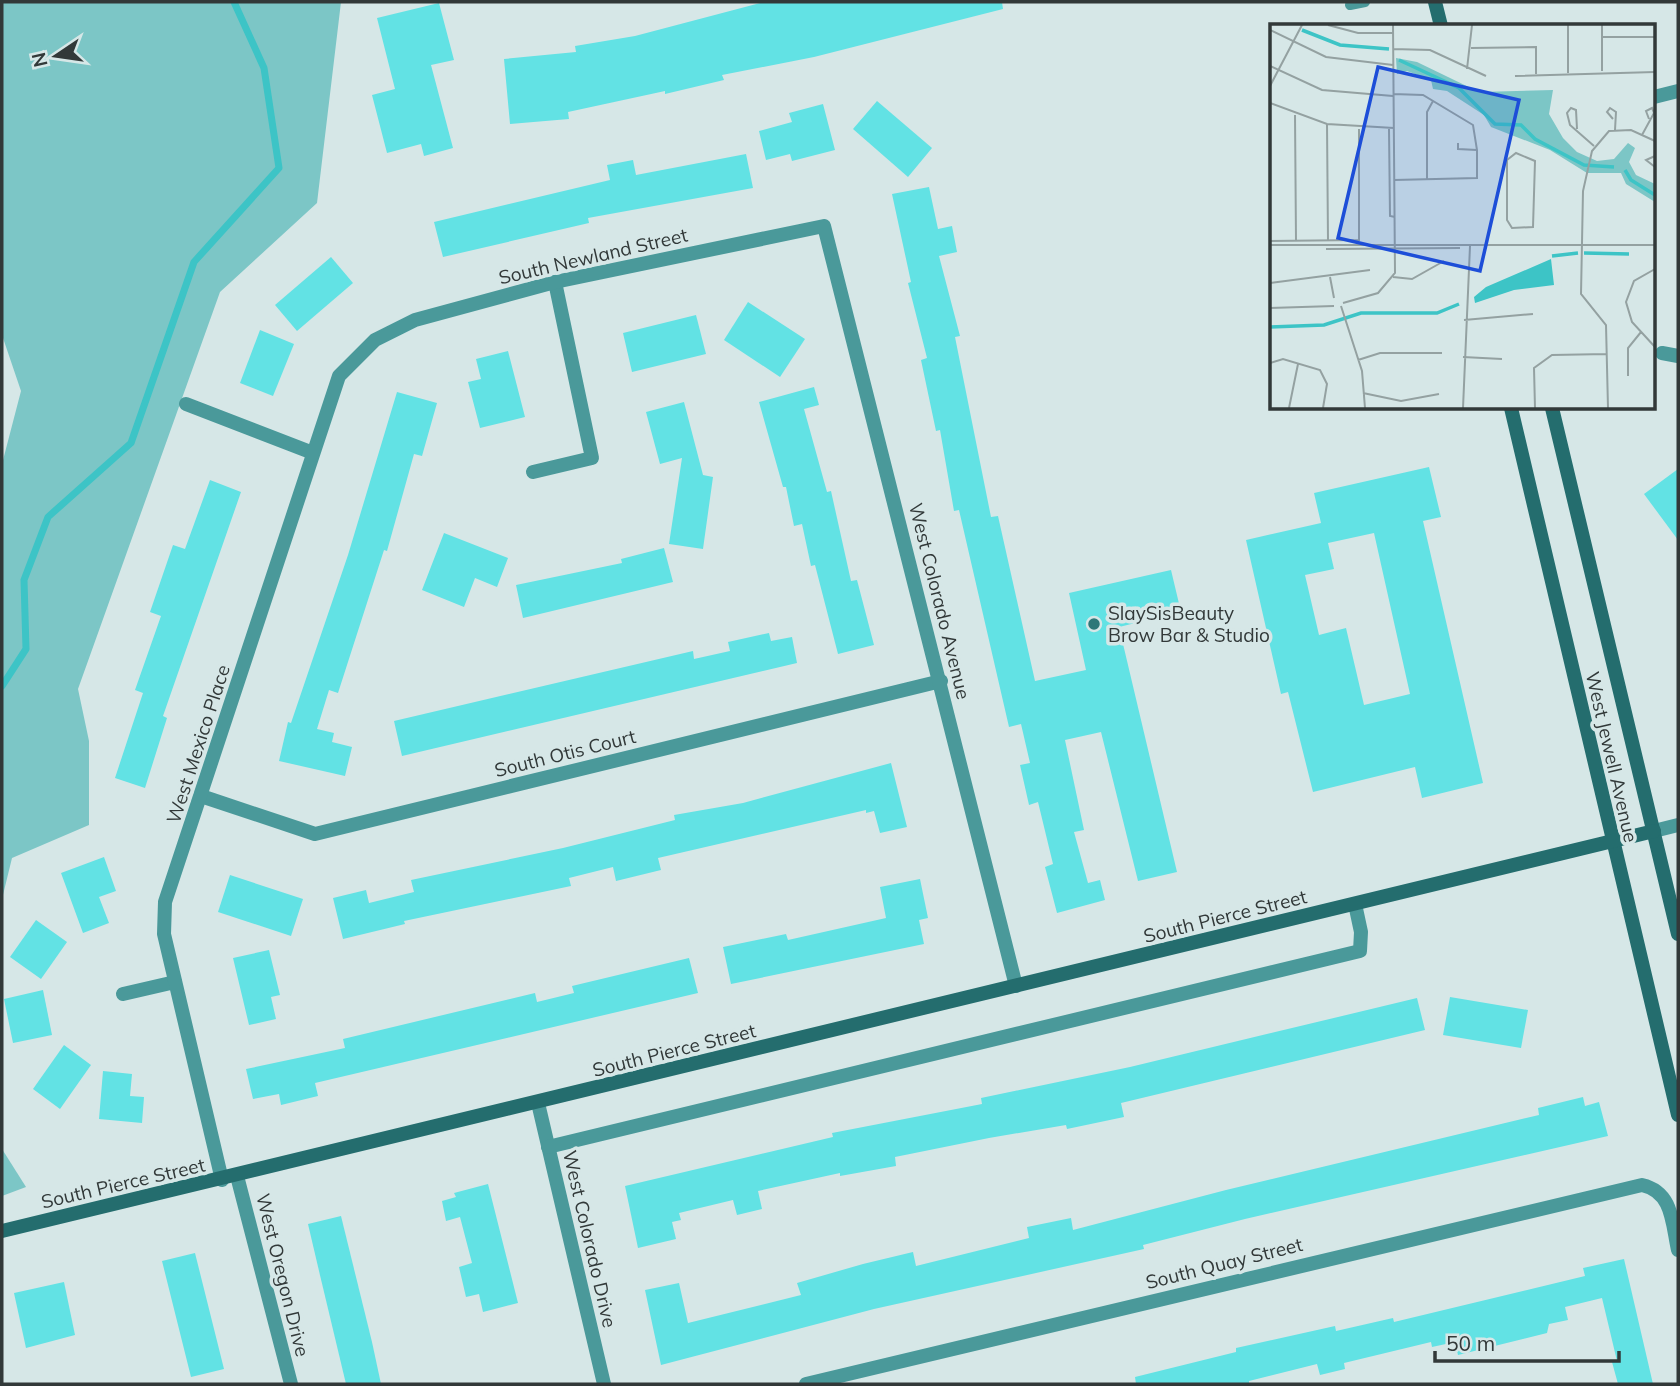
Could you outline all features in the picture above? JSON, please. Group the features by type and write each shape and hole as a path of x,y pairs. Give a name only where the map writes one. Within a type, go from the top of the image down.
{"street":[{"path":"1435,2 1440,24"},
{"path":"1656,96 1678,91"},
{"name":"South Newland Street","path":"375,340 415,320 555,282 824,226"},
{"name":"West Colorado Avenue","path":"824,226 1016,986"},
{"path":"533,472 592,458 555,282"},
{"name":"West Mexico Place","path":"222,1180 164,934 165,902 339,376 375,340"},
{"path":"1658,353 1678,356"},
{"path":"186,404 313,453"},
{"name":"West Jewell Avenue","path":"1511,410 1678,1115"},
{"name":"West Jewell Avenue","path":"1552,410 1678,934"},
{"name":"South Otis Court","path":"201,796 315,834 941,681"},
{"name":"South Pierce Street","path":"2,1231 222,1180 1678,825"},
{"path":"548,1147 1360,951 1361,932 1355,904"},
{"path":"123,994 175,982"},
{"name":"West Colorado Drive","path":"538,1103 604,1384"},
{"name":"West Oregon Drive","path":"237,1176 290,1384"},
{"name":"South Quay Street","path":"806,1384 1392,1242 1642,1185 1653,1187 1667,1200 1678,1250"}],"lane":[{"path":"1350,5 1365,2"}],"shaded area":[{"path":"2,2 341,2 317,203 220,292 78,689 89,741 89,825 12,858 2,899 2,464 21,391 2,335"},
{"path":"2,1149 26,1187 2,1196"}],"building":[{"path":"764,2 1002,2 1003,9 814,57 722,75 724,80 665,94 665,91 568,112 569,119 510,124 504,59 576,52 575,46 635,36"},
{"path":"439,3 454,60 431,65 453,148 424,156 421,144 387,153 372,95 395,89 377,18"},
{"path":"877,101 932,148 908,177 853,129"},
{"path":"823,104 835,150 792,161 790,154 766,160 759,131 792,122 789,113"},
{"path":"746,154 753,188 588,218 589,223 443,257 434,222 610,180 607,165 633,160 636,175"},
{"path":"929,187 938,229 952,226 957,252 939,256 960,336 955,337 991,517 998,516 1035,681 1086,670 1069,593 1171,570 1181,612 1119,627 1177,872 1138,881 1101,732 1065,740 1084,830 1074,832 1088,883 1100,880 1105,900 1057,913 1045,867 1053,864 1038,802 1029,805 1020,765 1030,763 1021,724 1009,727 959,510 954,511 940,430 936,431 921,360 927,358 908,283 911,282 892,194"},
{"path":"331,257 353,283 297,331 275,305"},
{"path":"748,302 805,339 780,377 724,340"},
{"path":"696,315 706,354 632,372 623,333"},
{"path":"260,330 294,344 273,396 240,383"},
{"path":"508,351 525,417 480,428 468,382 481,379 476,359"},
{"path":"814,387 819,405 804,409 827,492 831,491 851,581 857,580 874,645 838,654 815,565 811,566 802,524 794,526 786,487 783,487 759,402"},
{"path":"397,392 437,403 422,456 414,454 387,551 384,550 338,693 329,690 317,729 334,733 332,742 352,747 345,776 279,761 288,722 291,723 348,555"},
{"path":"684,402 703,475 713,477 703,549 669,544 682,458 660,464 646,412"},
{"path":"1429,467 1441,517 1423,521 1483,783 1422,798 1415,767 1313,792 1288,692 1281,694 1246,540 1321,523 1314,493","holes":["1374,533 1410,694 1364,705 1346,628 1319,635 1305,575 1334,569 1328,543"]},
{"path":"1678,469 1678,540 1644,494"},
{"path":"210,480 241,492 163,716 167,718 145,788 115,778 143,693 135,690 161,616 150,612 173,545 185,549"},
{"path":"444,533 508,558 497,587 475,578 464,607 422,590"},
{"path":"664,548 673,582 523,618 516,585 622,563 621,559"},
{"path":"769,633 771,641 792,637 797,663 402,756 394,721 693,651 694,659 730,651 728,642"},
{"path":"891,763 907,827 880,833 874,811 866,813 866,810 658,858 661,870 616,881 613,867 569,878 571,886 404,921 405,924 343,939 333,898 366,890 369,903 414,892 411,880 563,848 675,820 674,815 743,803"},
{"path":"104,857 116,891 99,897 109,923 83,933 61,873"},
{"path":"230,875 303,899 291,936 218,912"},
{"path":"920,879 928,918 919,920 924,944 731,984 723,947 786,934 788,940 886,918 880,887"},
{"path":"36,920 67,942 41,979 10,957"},
{"path":"269,950 280,995 271,997 276,1019 249,1025 233,958"},
{"path":"689,958 698,993 315,1083 318,1096 281,1105 279,1094 253,1099 246,1069 345,1048 343,1039 535,993 537,1002 574,993 572,986"},
{"path":"43,990 52,1035 13,1043 4,999"},
{"path":"1450,997 1528,1010 1521,1048 1443,1035"},
{"path":"1417,998 1425,1030 1121,1103 1124,1117 1067,1129 1066,1125 989,1138 895,1157 896,1166 840,1176 840,1173 758,1191 762,1209 737,1215 733,1200 679,1213 681,1220 672,1222 676,1239 638,1248 625,1186 833,1137 832,1133 982,1104 981,1098 1130,1067"},
{"path":"64,1045 91,1065 60,1109 33,1089"},
{"path":"103,1071 132,1074 130,1096 144,1097 142,1123 99,1119"},
{"path":"1583,1097 1585,1106 1599,1102 1608,1136 1245,1219 1143,1245 1144,1249 874,1309 661,1365 645,1290 679,1283 688,1323 801,1295 797,1283 863,1264 913,1252 916,1266 1029,1238 1027,1227 1071,1218 1073,1230 1226,1190 1539,1115 1538,1108"},
{"path":"488,1184 518,1303 483,1312 479,1294 466,1297 459,1267 472,1263 460,1217 446,1221 442,1201 456,1197 454,1193"},
{"path":"341,1216 381,1384 346,1384 319,1271 308,1224"},
{"path":"195,1253 224,1369 191,1377 162,1261"},
{"path":"1624,1259 1653,1384 1618,1384 1612,1362 1617,1361 1602,1298 1565,1307 1568,1320 1549,1324 1547,1333 1458,1355 1455,1342 1432,1347 1431,1342 1344,1363 1345,1369 1320,1375 1317,1364 1249,1381 1249,1384 1136,1384 1135,1377 1236,1352 1236,1348 1335,1326 1336,1331 1393,1318 1394,1322 1585,1276 1583,1268"},
{"path":"64,1282 75,1335 26,1348 14,1293"}],"waterway":[{"path":"2,686 26,649 24,580 48,517 131,443 194,262 279,168 264,68 234,2"}],"place":[{"name":"SlaySisBeauty Brow Bar & Studio","path":"1094,624"}]}
